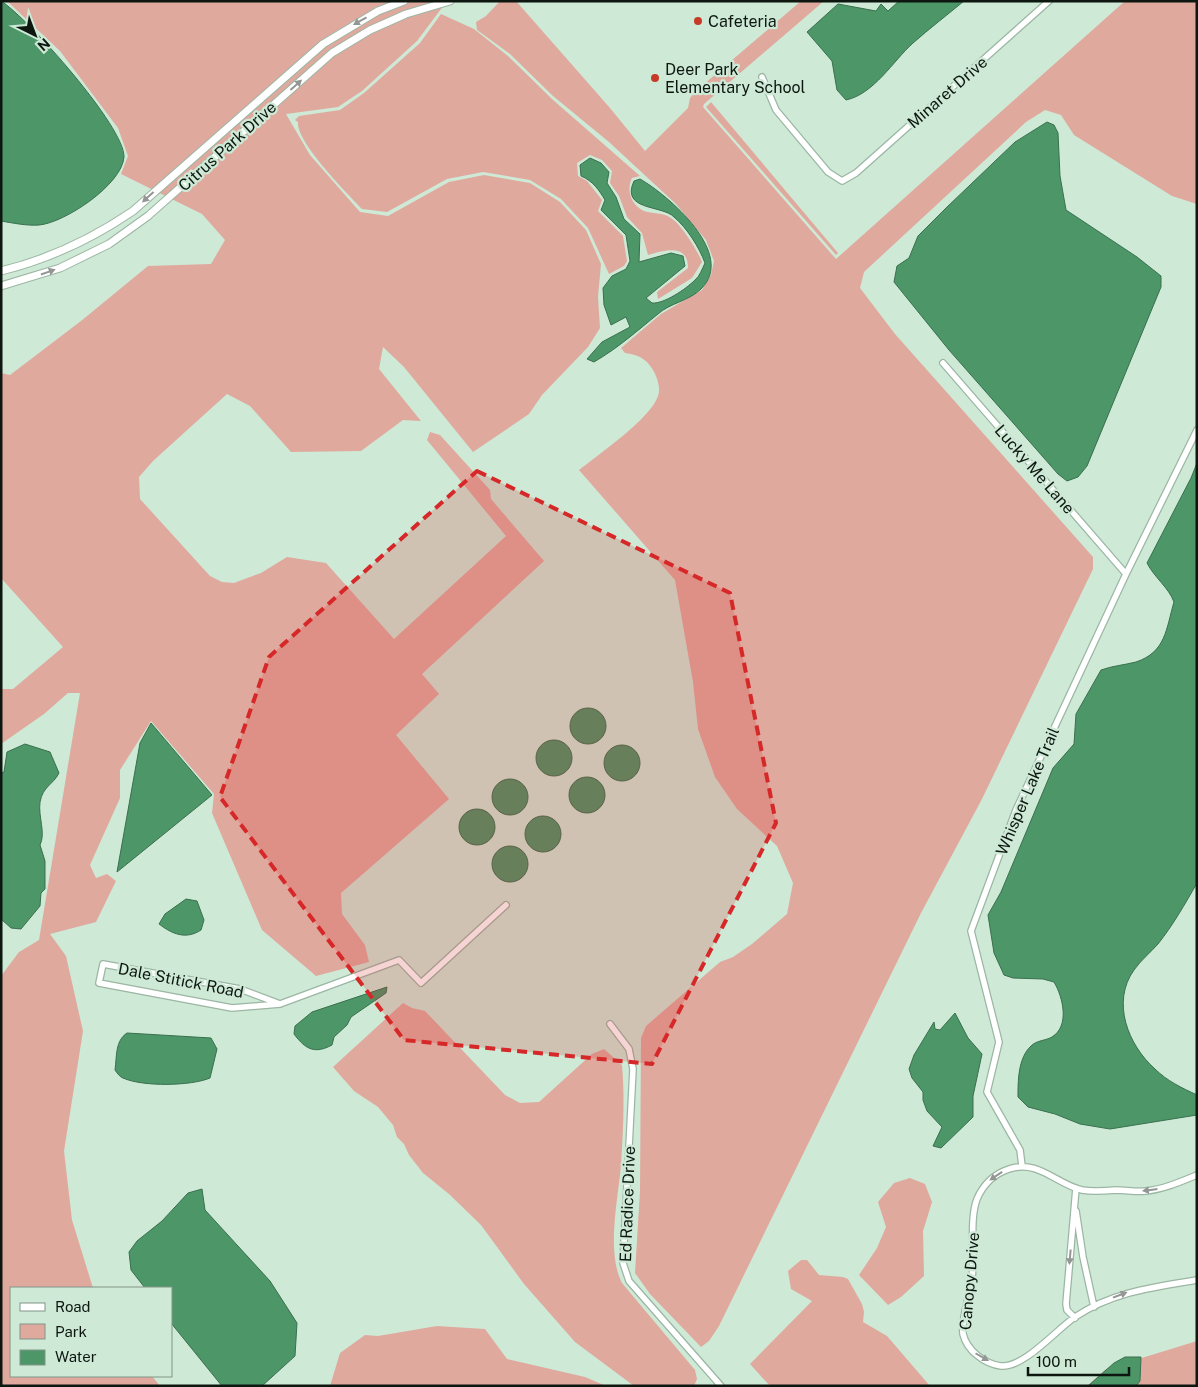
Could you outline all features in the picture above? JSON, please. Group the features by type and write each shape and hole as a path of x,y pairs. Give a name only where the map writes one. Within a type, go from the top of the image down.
{"street":[{"name":"Citrus Park Drive","path":"1,271 63,252 101,233 133,211 323,44 378,11 404,1"},
{"name":"Citrus Park Drive","path":"1,286 60,268 109,244 148,216 332,53 370,30 406,14 450,1"},
{"name":"Minaret Drive","path":"762,77 776,110 828,172 842,181 856,173 1050,1"},
{"path":"198,153 207,164"},
{"name":"Lucky Me Lane","path":"943,364 1126,574"},
{"name":"Whisper Lake Trail","path":"1022,1166 1020,1150 988,1092 999,1042 971,931 1016,810 1126,574 1197,430"},
{"name":"Dale Stitick Road","path":"280,1004 240,989 103,964 99,983 232,1008 280,1004 399,960 421,983 506,905"},
{"name":"Ed Radice Drive","path":"610,1024 629,1049 633,1069 623,1263 629,1281 721,1386"},
{"path":"1022,1166 1046,1172 1076,1188 1104,1191 1145,1191 1164,1188 1197,1175"},
{"name":"Canopy Drive","path":"1022,1166 995,1176 984,1186 977,1200 974,1212 972,1276 963,1324 966,1342 973,1352 982,1359 1000,1366 1011,1366 1022,1361 1074,1318 1094,1307 1128,1292 1159,1285 1197,1280"},
{"path":"1074,1318 1067,1310 1066,1304 1076,1209 1076,1188"},
{"path":"1076,1209 1083,1257 1094,1307"}],"highlighted area":[{"path":"477,471 730,593 776,823 652,1064 404,1040 220,797 269,657"}],"green space":[{"path":"7,1 447,1 417,41 362,91 338,107 286,114 310,155 360,212 388,216 449,182 484,175 530,183 560,202 586,230 601,264 598,297 600,328 588,347 542,395 529,414 473,452 404,367 383,347 379,369 421,421 403,420 361,451 291,452 250,406 227,394 153,461 139,477 140,499 210,576 222,582 234,583 261,573 287,557 326,563 394,639 506,536 427,440 430,432 440,435 490,490 491,499 544,561 422,674 439,694 396,735 449,799 341,893 342,914 365,945 369,962 316,976 262,930 212,813 214,794 151,721 120,770 120,798 90,865 96,878 107,874 116,881 96,922 50,934 66,956 83,1031 64,1151 72,1220 93,1287 10,1287 10,1377 153,1377 160,1386 1,1386 1,976 19,952 39,940 80,693 68,693 44,714 1,744 1,689 13,689 63,647 1,578 1,373 10,375 81,321 148,266 211,264 225,240 202,214 121,174 128,156 118,128 60,51"},
{"path":"500,1 516,1 610,108 645,151 688,108 690,98 696,91 801,1 824,1 704,104 703,107 836,259 1125,1 1197,1 1197,204 1172,196 1074,135 1061,115 1045,110 1026,122 864,272 860,288 895,334 1093,557 1093,569 982,799 921,913 719,1326 709,1341 701,1347 650,1294 635,1273 640,1191 641,1038 646,1026 720,962 733,957 752,944 787,914 793,883 777,846 737,809 715,777 698,729 693,682 675,580 579,470 635,425 653,405 658,396 658,383 648,363 641,358 625,353 621,348 661,314 702,290 711,275 714,261 706,240 676,204 609,142 553,96 510,54 477,30 476,22 486,16"},
{"path":"441,14 474,29 508,56 552,99 640,176 632,178 630,183 633,201 644,211 671,218 684,232 702,262 692,278 658,299 657,292 688,268 687,260 684,255 674,250 648,255 642,233 627,217 619,196 610,183 612,171 602,160 590,155 577,163 578,176 587,181 602,200 598,211 623,236 627,261 624,266 609,274 588,228 561,199 530,180 483,172 447,179 387,212 362,209 313,154 305,142 298,122 295,120 299,116 340,110 364,93 420,43"},
{"path":"711,102 838,253 836,255 706,107"},
{"path":"403,1003 412,1008 425,1011 505,1095 520,1103 539,1102 592,1054 604,1049 622,1065 624,1103 621,1165 614,1226 617,1270 622,1283 695,1370 697,1379 694,1386 634,1386 575,1342 524,1284 481,1225 449,1194 423,1173 409,1155 404,1144 397,1137 393,1125 378,1107 354,1091 333,1067"},
{"path":"910,1178 925,1184 932,1202 923,1231 924,1276 901,1297 888,1305 859,1275 877,1248 886,1227 878,1202 894,1183"},
{"path":"801,1260 807,1260 819,1275 848,1279 862,1304 864,1312 863,1322 887,1336 930,1386 770,1386 750,1364 812,1301 791,1289 788,1271"},
{"path":"437,1326 485,1329 507,1359 585,1377 606,1386 330,1386 340,1353 365,1335 378,1336"},
{"path":"1197,1341 1197,1386 1087,1386 1106,1369"}],"water":[{"path":"1,1 32,28 93,99 120,142 124,157 121,168 103,190 76,210 50,223 25,225 1,221"},
{"path":"899,1 964,1 913,43 874,84 856,97 846,100 837,90 832,61 807,32 838,4 876,11 881,4 888,11"},
{"path":"1047,122 1054,125 1058,133 1060,176 1066,210 1137,257 1161,276 1161,287 1087,466 1078,477 1067,481 1058,474 949,350 894,282 897,266 909,258 918,236 1015,142"},
{"path":"590,158 601,163 609,172 607,183 616,197 624,219 640,234 639,262 671,253 683,256 685,266 646,298 652,303 657,303 675,295 697,278 705,263 692,238 674,217 669,213 645,206 633,198 631,191 634,181 640,179 666,198 681,212 705,243 711,259 710,275 701,289 663,310 594,362 587,359 602,342 630,327 626,317 611,325 604,305 603,288 612,276 626,269 630,261 626,235 601,210 605,200 598,189 589,180 581,176 580,165"},
{"path":"1197,463 1197,883 1179,914 1158,944 1134,970 1127,982 1123,1009 1130,1036 1145,1059 1165,1077 1197,1095 1197,1115 1110,1129 1080,1124 1055,1114 1028,1107 1018,1097 1018,1084 1023,1057 1033,1044 1052,1037 1058,1032 1063,1019 1062,1003 1054,982 1043,979 1013,978 1004,975 994,953 988,915 1001,892 1053,768 1074,744 1076,714 1101,670 1146,658 1159,646 1163,638 1174,602 1169,592 1147,563"},
{"path":"588,708 595,709 601,713 605,719 605,733 601,739 595,743 588,744 581,743 575,739 571,733 570,726 571,719 575,713 581,709"},
{"path":"151,723 212,795 117,872 140,743"},
{"path":"554,740 561,741 567,745 571,751 571,765 567,771 561,775 554,776 547,775 541,771 537,765 536,758 537,751 541,745 547,741"},
{"path":"25,744 50,752 59,773 43,792 40,802 42,840 40,845 45,861 45,889 41,893 40,906 21,929 11,928 1,919 1,773 4,772 7,752"},
{"path":"622,745 629,746 635,750 639,756 639,770 635,776 629,780 622,781 615,780 609,776 605,770 604,763 605,756 609,750 615,746"},
{"path":"587,777 594,778 600,782 604,788 604,802 600,808 594,812 587,813 580,812 574,808 570,802 569,795 570,788 574,782 580,778"},
{"path":"510,779 517,780 523,784 527,790 527,804 523,810 517,814 510,815 503,814 497,810 493,804 492,797 493,790 497,784 503,780"},
{"path":"477,809 484,810 490,814 494,820 494,834 490,840 484,844 477,845 470,844 464,840 460,834 459,827 460,820 464,814 470,810"},
{"path":"543,816 550,817 556,821 560,827 560,841 556,847 550,851 543,852 536,851 530,847 526,841 525,834 526,827 530,821 536,817"},
{"path":"510,846 517,847 523,851 527,857 527,871 523,877 517,881 510,882 503,881 497,877 493,871 492,864 493,857 497,851 503,847"},
{"path":"186,899 197,901 204,920 201,930 185,935 169,931 159,924 165,914"},
{"path":"387,987 386,993 351,1017 347,1025 334,1037 332,1045 316,1050 311,1049 303,1044 294,1034 295,1026 312,1012"},
{"path":"955,1013 968,1038 982,1054 973,1096 973,1117 941,1148 933,1146 942,1127 927,1111 923,1100 923,1092 912,1078 909,1069 914,1055 934,1022 935,1029 940,1030"},
{"path":"127,1033 211,1038 217,1049 210,1078 191,1083 154,1084 132,1081 122,1077 115,1070 118,1045"},
{"path":"202,1189 205,1210 270,1281 297,1323 295,1356 262,1386 222,1386 172,1324 172,1287 144,1287 131,1270 129,1252 137,1241 162,1221 188,1193"},
{"path":"1125,1357 1141,1357 1140,1381 1136,1386 1088,1386 1114,1363"}],"place":[{"name":"Cafeteria","path":"698,21"},
{"name":"Deer Park Elementary School","path":"655,78"}]}
